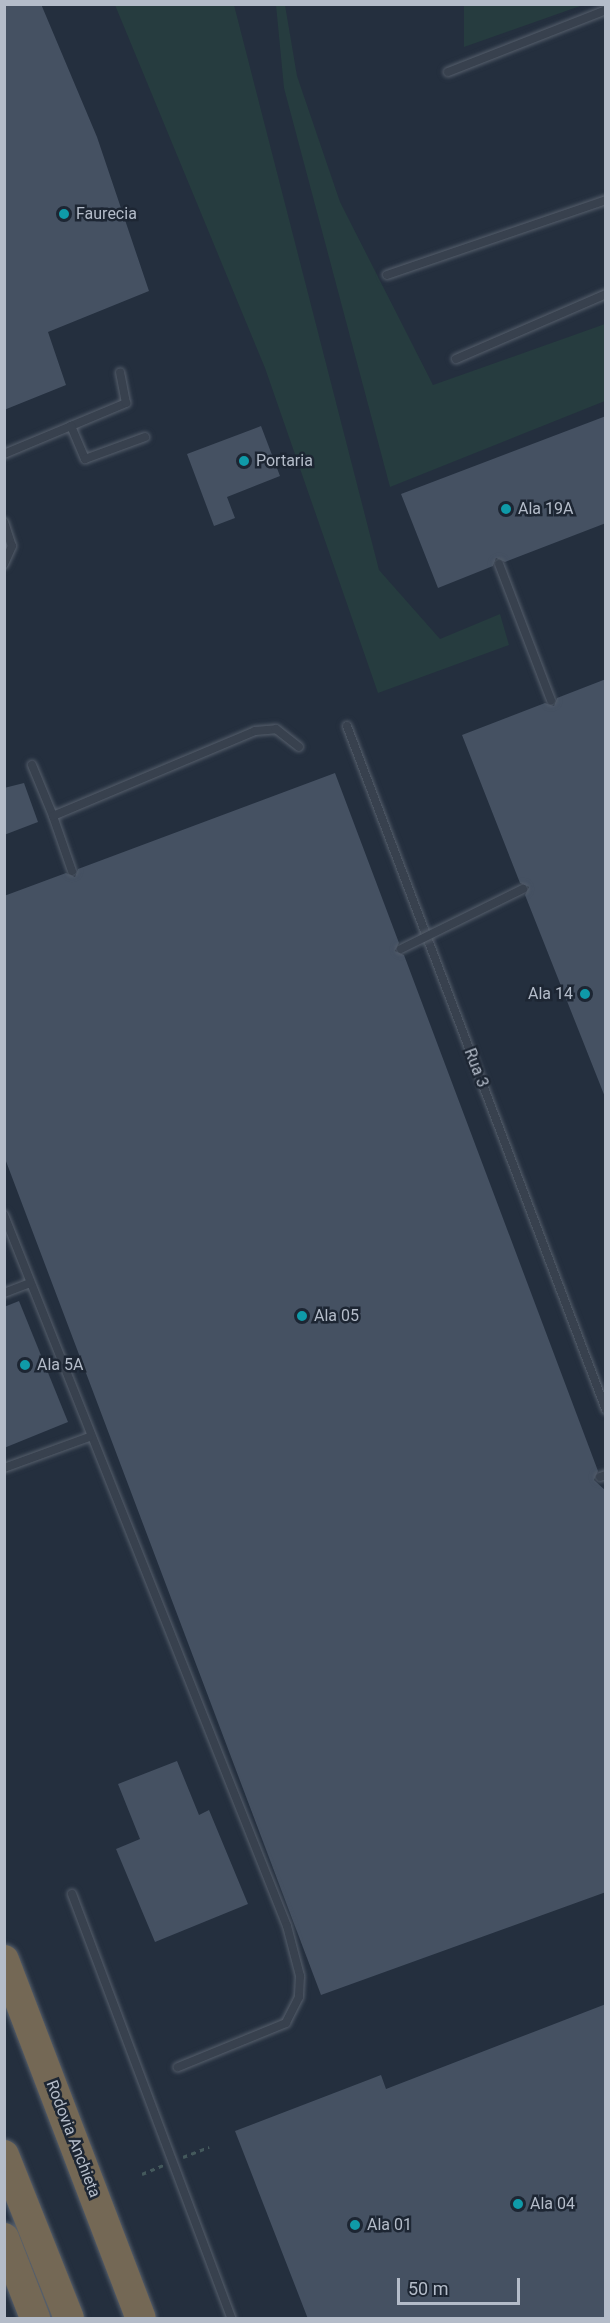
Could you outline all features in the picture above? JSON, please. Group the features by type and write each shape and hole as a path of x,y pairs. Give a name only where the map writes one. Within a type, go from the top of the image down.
{"highway":[{"name":"Rodovia Anchieta","path":"4,1960 141,2319"},
{"path":"4,2155 69,2319"},
{"path":"4,2238 35,2319"},
{"path":"4,2277 24,2319"}],"lane":[{"path":"448,72 606,10"},
{"path":"387,275 606,200"},
{"path":"456,359 606,294"},
{"path":"4,454 126,403 120,373"},
{"path":"71,426 85,459 145,437"},
{"path":"4,522 12,546 4,564"},
{"path":"499,564 551,700"},
{"name":"Rua 3","path":"347,726 606,1410"},
{"path":"53,816 244,735 276,729 299,747"},
{"path":"32,765 72,871"},
{"path":"401,949 522,889"},
{"path":"4,1215 89,1437 287,1926 300,1976 299,1997 286,2023 178,2067"},
{"path":"4,1293 30,1283"},
{"path":"4,1468 89,1437"},
{"path":"72,1894 231,2319"}],"green space":[{"path":"464,4 583,5 464,47"},
{"path":"115,5 234,5 379,570 440,639 500,614 509,645 378,693 265,368"},
{"path":"276,5 285,5 297,76 340,202 433,385 605,324 605,401 390,487 284,88"}],"building":[{"name":"Faurecia","path":"4,4 41,4 97,137 149,291 48,332 66,385 4,410"},
{"name":"Ala 19A","path":"606,416 606,523 505,562 496,558 493,566 438,588 401,494"},
{"name":"Portaria","path":"261,426 280,476 227,497 235,518 214,526 187,454"},
{"name":"Ala 14","path":"606,679 605,1097 525,895 529,887 520,883 462,735 545,703 554,706 557,698"},
{"name":"Ala 05","path":"335,773 399,943 395,951 404,955 598,1471 594,1480 606,1491 606,1892 321,1995 4,1156 4,896 66,873 75,877 78,869"},
{"path":"24,783 38,822 4,835 4,788"},
{"name":"Ala 5A","path":"19,1301 68,1422 4,1448 4,1307"},
{"path":"177,1761 199,1815 209,1810 248,1904 155,1942 116,1849 140,1839 118,1784"},
{"path":"606,2004 606,2319 308,2319 235,2131 381,2075 386,2089"}],"place":[{"name":"Faurecia","path":"64,214"},
{"name":"Portaria","path":"244,461"},
{"name":"Ala 19A","path":"506,509"},
{"name":"Ala 14","path":"585,994"},
{"name":"Ala 05","path":"302,1316"},
{"name":"Ala 5A","path":"25,1365"},
{"name":"Ala 04","path":"518,2204"},
{"name":"Ala 01","path":"355,2225"}]}
